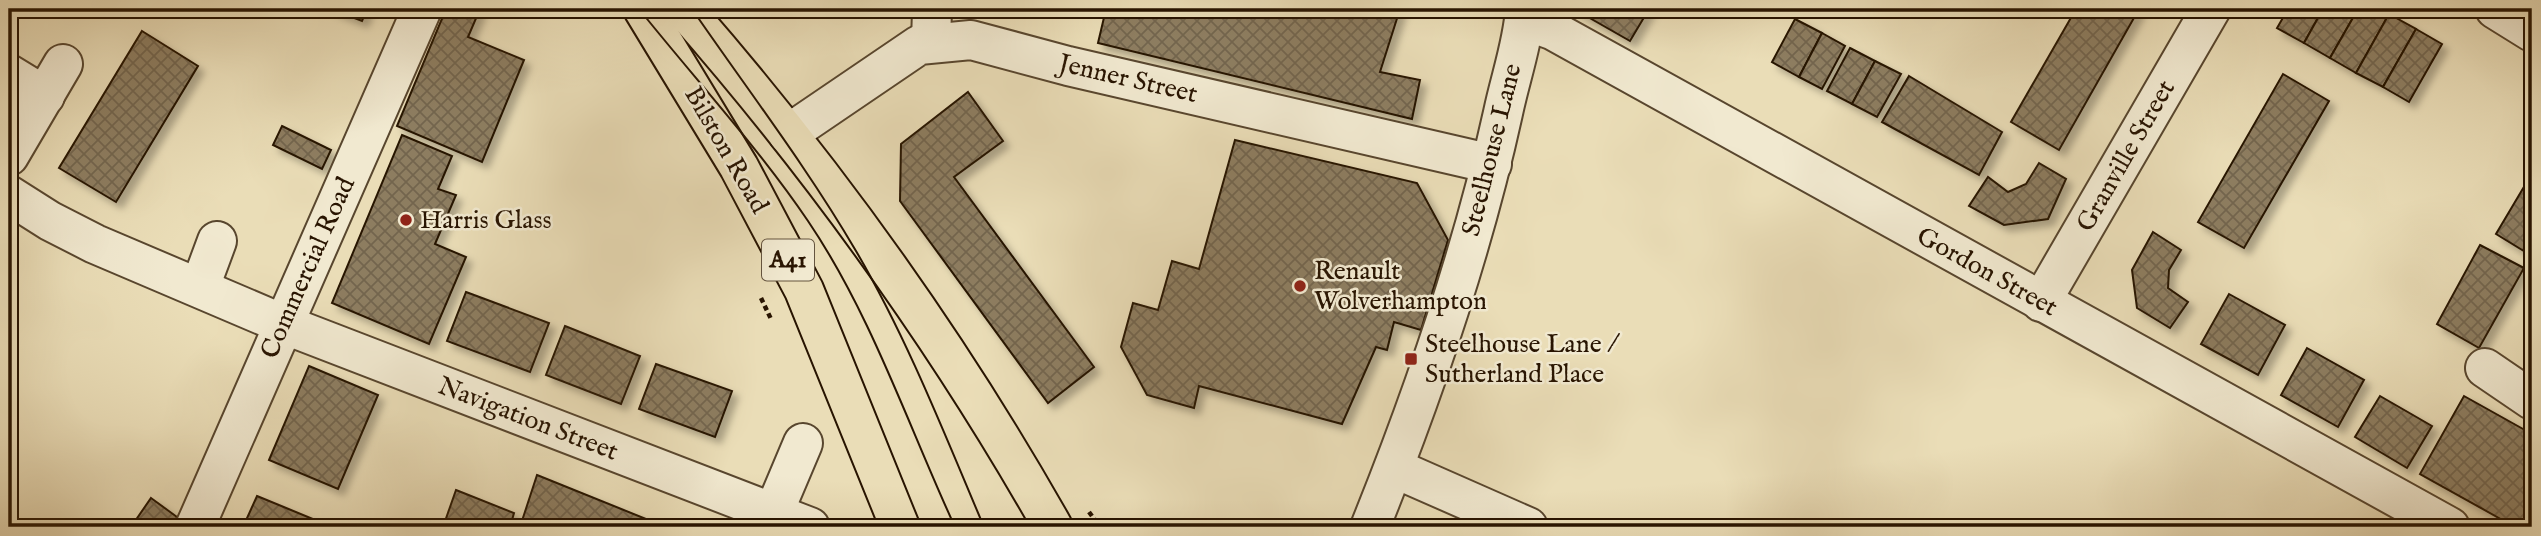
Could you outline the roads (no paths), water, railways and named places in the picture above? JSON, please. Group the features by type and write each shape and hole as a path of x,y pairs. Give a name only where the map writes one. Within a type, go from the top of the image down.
{"highway":[{"name":"Bilston Road","path":"643,9 739,167 804,289 900,527"},
{"name":"Bilston Road","path":"684,9 788,134 945,352 1004,441 1053,527"}],"street":[{"name":"Commercial Road","path":"195,527 422,9"},
{"name":"Granville Street","path":"2041,302 2211,9"},
{"path":"2495,9 2532,32"},
{"name":"Gordon Street","path":"1524,14 2450,527"},
{"name":"Steelhouse Lane","path":"1370,527 1394,468 1445,322 1492,164 1524,14"},
{"name":"Jenner Street","path":"788,134 919,44 931,26 971,40 1068,65 1492,164"},
{"path":"9,74 54,80 9,156"},
{"name":"Navigation Street","path":"9,195 50,221 95,244 283,324 810,527"},
{"path":"200,287 217,241"},
{"path":"2485,368 2532,400"},
{"path":"773,514 803,443"},
{"path":"1394,468 1528,527"}],"tram line":[{"path":"639,9 768,166 830,257 870,332 955,527"},
{"path":"692,9 797,159 875,284 909,352 984,527"}],"place":[{"name":"Harris Glass","path":"406,220"},
{"name":"Renault Wolverhampton","path":"1300,286"},
{"name":"Steelhouse Lane / Sutherland Place","path":"1411,359"}]}
